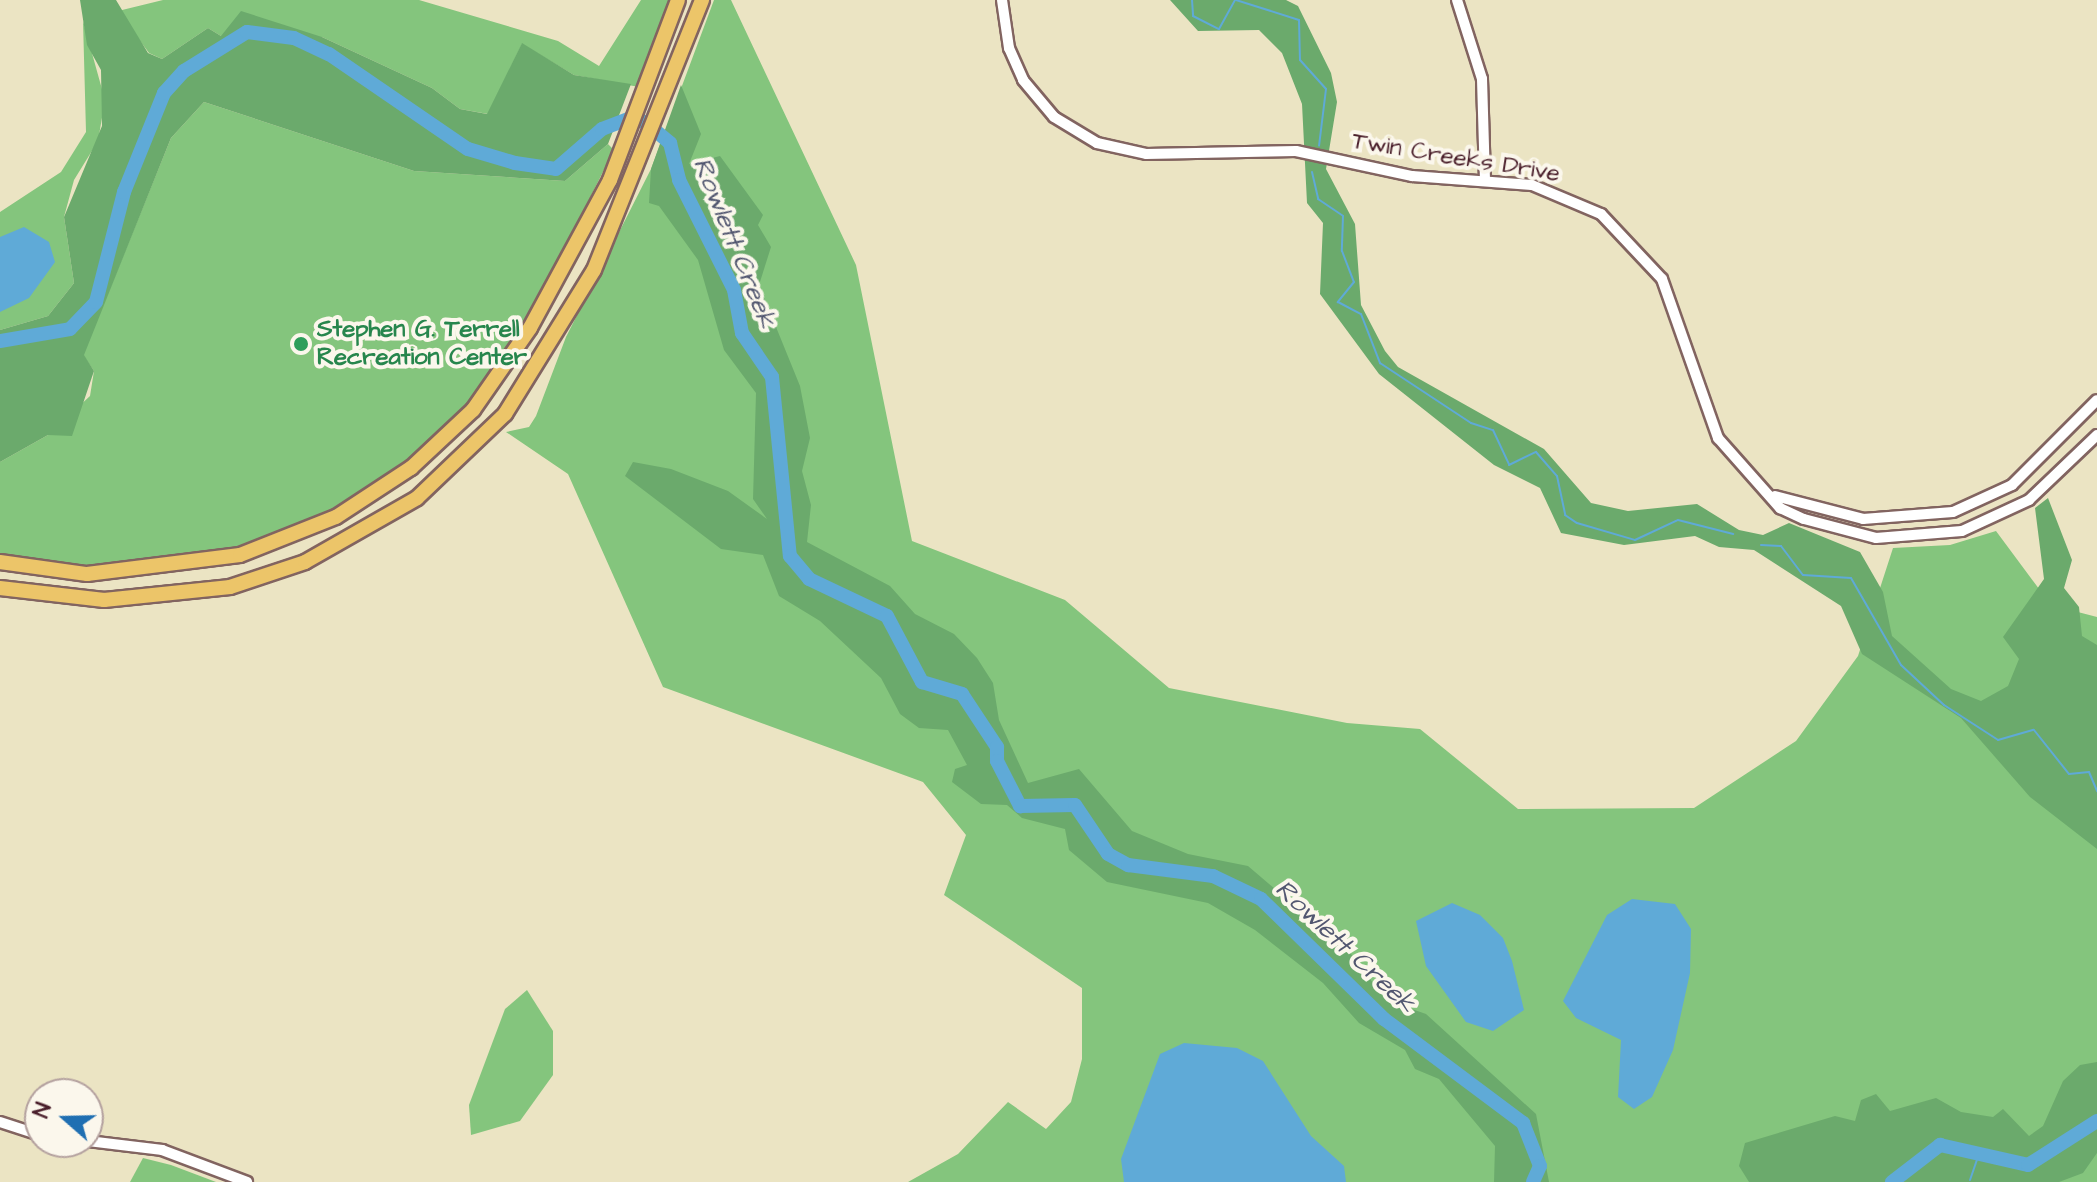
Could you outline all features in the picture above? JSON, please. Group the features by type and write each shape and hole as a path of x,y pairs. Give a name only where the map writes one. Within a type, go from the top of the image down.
{"main road":[{"path":"0,562 130,572 268,546 374,495 466,417 525,338 619,159 678,0"},
{"path":"0,588 125,600 209,592 277,574 378,524 484,437 521,392 594,270 641,166 702,0"},
{"path":"466,417 484,437"},
{"path":"268,546 277,574"}],"street":[{"name":"Twin Creeks Drive","path":"1002,0 1009,48 1023,80 1054,117 1097,143 1146,154 1282,150 1412,176 1485,181 1579,200 1639,246 1676,308 1712,428 1747,474 1775,496 1863,519 1963,509 2021,478 2097,400"},
{"path":"1457,0 1482,79 1485,181"},
{"name":"Twin Creeks Drive","path":"1775,496 1780,508 1851,534 1951,533 2029,500 2097,435"},
{"path":"0,1122 24,1130"},
{"path":"104,1143 162,1150 247,1182"}],"green space":[{"path":"80,0 116,0 148,53 162,59 208,28 221,36 241,11 322,37 432,88 460,109 487,114 522,43 574,75 631,84 608,144 565,181 414,171 204,102 171,138 84,355 94,371 72,436 48,435 0,462 0,330 48,316 74,283 64,217 102,126 101,70 87,45"},
{"path":"163,0 419,0 558,41 599,66 641,0 672,0 639,87 574,75 522,44 488,114 460,109 432,88 322,37 221,36 208,28 162,59 149,53 118,11"},
{"path":"714,0 731,0 856,265 912,541 1065,600 1169,688 1347,723 1420,729 1518,809 1694,808 1796,741 1858,656 1893,548 1950,545 1996,531 2051,605 2097,617 2097,1182 908,1182 958,1154 1008,1102 1046,1129 1071,1102 1082,1059 1082,988 944,895 966,835 923,782 663,687 568,474 506,432 529,427 536,416 566,337 651,169"},
{"path":"1170,0 1286,0 1298,6 1331,73 1337,102 1326,169 1355,224 1361,305 1385,351 1398,367 1544,449 1591,503 1628,511 1697,504 1739,530 1763,535 1789,523 1860,552 1883,592 1892,636 1951,689 1981,701 2008,686 2019,659 2003,637 2044,579 2035,508 2048,498 2072,560 2064,588 2079,607 2082,636 2097,645 2097,849 2030,797 1961,718 1862,654 1841,606 1754,550 1719,547 1695,536 1624,545 1561,533 1540,488 1494,465 1379,374 1320,294 1323,223 1307,203 1302,104 1282,53 1259,30 1198,31"},
{"path":"83,21 105,100 98,141 74,180 64,217 74,283 48,316 0,330 0,212 61,172 86,132"},
{"path":"681,85 701,134 689,164 720,156 763,215 758,225 771,247 759,285 800,386 810,438 802,471 811,505 807,542 890,586 915,614 954,634 977,658 993,683 999,720 1028,783 1079,769 1132,831 1188,854 1248,866 1351,954 1386,1000 1426,1014 1536,1114 1549,1182 1494,1182 1495,1146 1439,1079 1415,1069 1405,1050 1359,1023 1323,983 1255,930 1208,903 1107,882 1069,850 1065,829 1022,818 1007,805 981,804 952,782 955,769 967,765 948,730 919,728 900,714 881,678 820,621 779,596 763,555 721,549 625,476 633,462 671,469 728,491 767,519 753,499 756,393 724,350 698,260 659,206 649,203 651,169"},
{"name":"Stephen G. Terrell Recreation Center","path":"204,102 414,171 565,181 608,144 614,150 522,333 459,418 407,466 342,508 231,552 157,566 50,565 0,554 0,462 48,435 90,396 94,371 83,355 171,138"},
{"path":"527,990 553,1031 553,1075 520,1121 471,1135 469,1105 505,1009"},
{"path":"2097,1062 2097,1153 2083,1173 2059,1182 1749,1182 1739,1166 1745,1143 1835,1116 1855,1121 1861,1100 1876,1094 1890,1111 1936,1098 1961,1112 1993,1117 2003,1109 2029,1136 2043,1126 2063,1081 2080,1065"},
{"path":"143,1158 171,1165 216,1182 130,1182"}],"water":[{"path":"24,227 49,242 55,262 29,298 0,312 0,237"},
{"path":"1632,899 1675,904 1691,929 1690,973 1673,1050 1652,1097 1634,1109 1618,1097 1621,1040 1576,1018 1563,1001 1607,915"},
{"path":"1452,903 1480,915 1503,938 1512,961 1524,1010 1493,1031 1466,1022 1426,966 1416,921"},
{"path":"1184,1043 1237,1048 1263,1061 1311,1136 1344,1166 1346,1182 1124,1182 1121,1159 1160,1054"}],"waterway":[{"path":"1192,0 1193,16 1219,29 1235,0"},
{"path":"1236,0 1299,20 1300,60 1326,89 1319,146"},
{"name":"Rowlett Creek","path":"0,341 70,329 96,302 124,192 164,93 184,71 247,32 294,38 329,54 468,149 515,163 556,169 602,129 630,118 645,122 670,143 679,180 734,290 742,333 772,377 790,556 809,579 887,616 922,682 962,694 997,747 997,761 1020,806 1075,805 1108,854 1128,865 1213,876 1261,899 1384,1019 1523,1123 1540,1166 1533,1182"},
{"path":"1312,172 1318,199 1343,216 1342,251 1354,282 1338,302 1361,314 1380,363 1471,423 1493,430 1509,465 1536,452 1557,476 1565,515 1577,523 1635,540 1678,520 1733,534"},
{"path":"1761,545 1781,546 1803,575 1851,578 1901,665 1944,705 1998,740 2034,730 2069,774 2089,772 2097,791"},
{"name":"Rowlett Creek","path":"1892,1182 1940,1145 2028,1165 2097,1121"},
{"path":"1970,1180 1980,1151"}],"place":[{"name":"Stephen G. Terrell Recreation Center","path":"301,344"}]}
